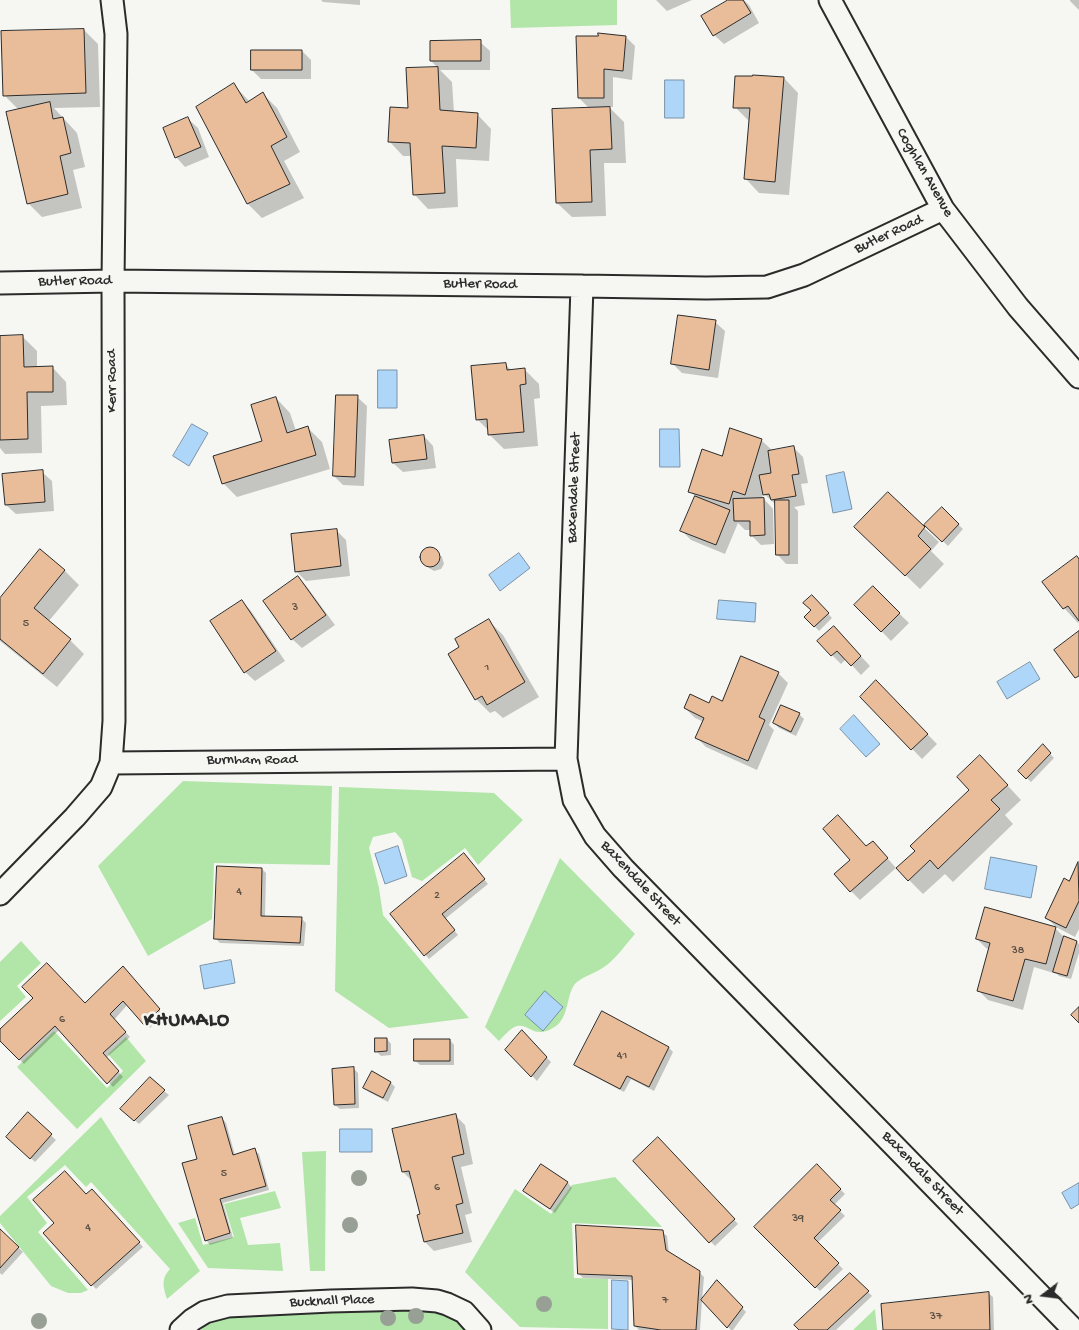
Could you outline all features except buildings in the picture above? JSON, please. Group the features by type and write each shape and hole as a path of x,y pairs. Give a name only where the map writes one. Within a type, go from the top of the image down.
{"street":[{"name":"Kerr Road","path":"111,763 114,720 113,281 116,34 112,0"},
{"name":"Coghlan Avenue","path":"830,0 942,209 1018,307 1079,377"},
{"name":"Butler Road","path":"0,283 113,281 706,288 767,287 804,275 942,209"},
{"name":"Baxendale Street","path":"582,286 566,759 574,800 595,836 623,868 1074,1330"},
{"name":"Burnham Road","path":"111,763 566,759"},
{"path":"0,894 75,817 101,787 111,763"},
{"name":"Bucknall Place","path":"181,1330 205,1312 228,1306 412,1299 437,1301 447,1304 464,1312 480,1330"}],"green space":[{"path":"510,0 617,0 617,25 511,28"},
{"path":"183,781 332,786 330,865 214,863 212,919 148,956 98,866"},
{"path":"339,787 494,793 523,820 478,865 465,848 422,881 412,877 402,840 395,832 373,837 369,848 379,888 383,915 469,1018 389,1028 335,991"},
{"path":"560,858 635,934 608,964 577,982 571,991 564,1016 556,1026 549,1030 537,1032 517,1026 499,1041 485,1027"},
{"path":"21,941 41,963 17,986 26,997 0,1021 0,962"},
{"path":"54,1031 107,1088 123,1071 108,1054 126,1037 146,1061 77,1129 17,1067"},
{"path":"101,1117 200,1271 167,1299 164,1283 165,1276 170,1269 91,1182 86,1187 65,1165 27,1197 47,1223 38,1232 88,1290 81,1293 68,1293 51,1286 0,1223 0,1216"},
{"path":"326,1151 325,1271 310,1271 302,1152"},
{"path":"615,1177 662,1227 572,1223 574,1278 608,1279 608,1329 520,1327 465,1272 515,1189 551,1214 572,1185"},
{"path":"275,1191 281,1208 240,1218 248,1245 280,1243 283,1271 208,1268 178,1223 195,1218 203,1245 234,1237 224,1204"},
{"path":"875,1309 877,1330 853,1330"},
{"path":"437,1310 456,1316 468,1330 201,1330 208,1322 240,1311"}],"water":[{"path":"665,80 684,80 684,118 665,118"},
{"path":"378,370 397,370 397,408 378,408"},
{"path":"192,424 208,433 189,466 173,456"},
{"path":"660,429 679,429 680,467 660,467"},
{"path":"844,472 852,509 833,513 826,476"},
{"path":"519,553 530,568 500,591 489,575"},
{"path":"719,600 756,603 755,622 717,619"},
{"path":"1030,662 1040,679 1007,699 997,682"},
{"path":"854,715 880,744 866,757 840,729"},
{"path":"398,846 407,876 385,884 375,854"},
{"path":"991,857 1037,866 1031,898 985,889"},
{"path":"231,960 235,983 204,989 200,966"},
{"path":"545,991 563,1007 543,1031 525,1015"},
{"path":"340,1129 372,1129 372,1152 340,1152"},
{"path":"1079,1183 1079,1204 1071,1209 1062,1193"},
{"path":"612,1280 628,1281 628,1330 612,1329"}],"district":[{"name":"KHUMALO","path":"187,1022"}]}
